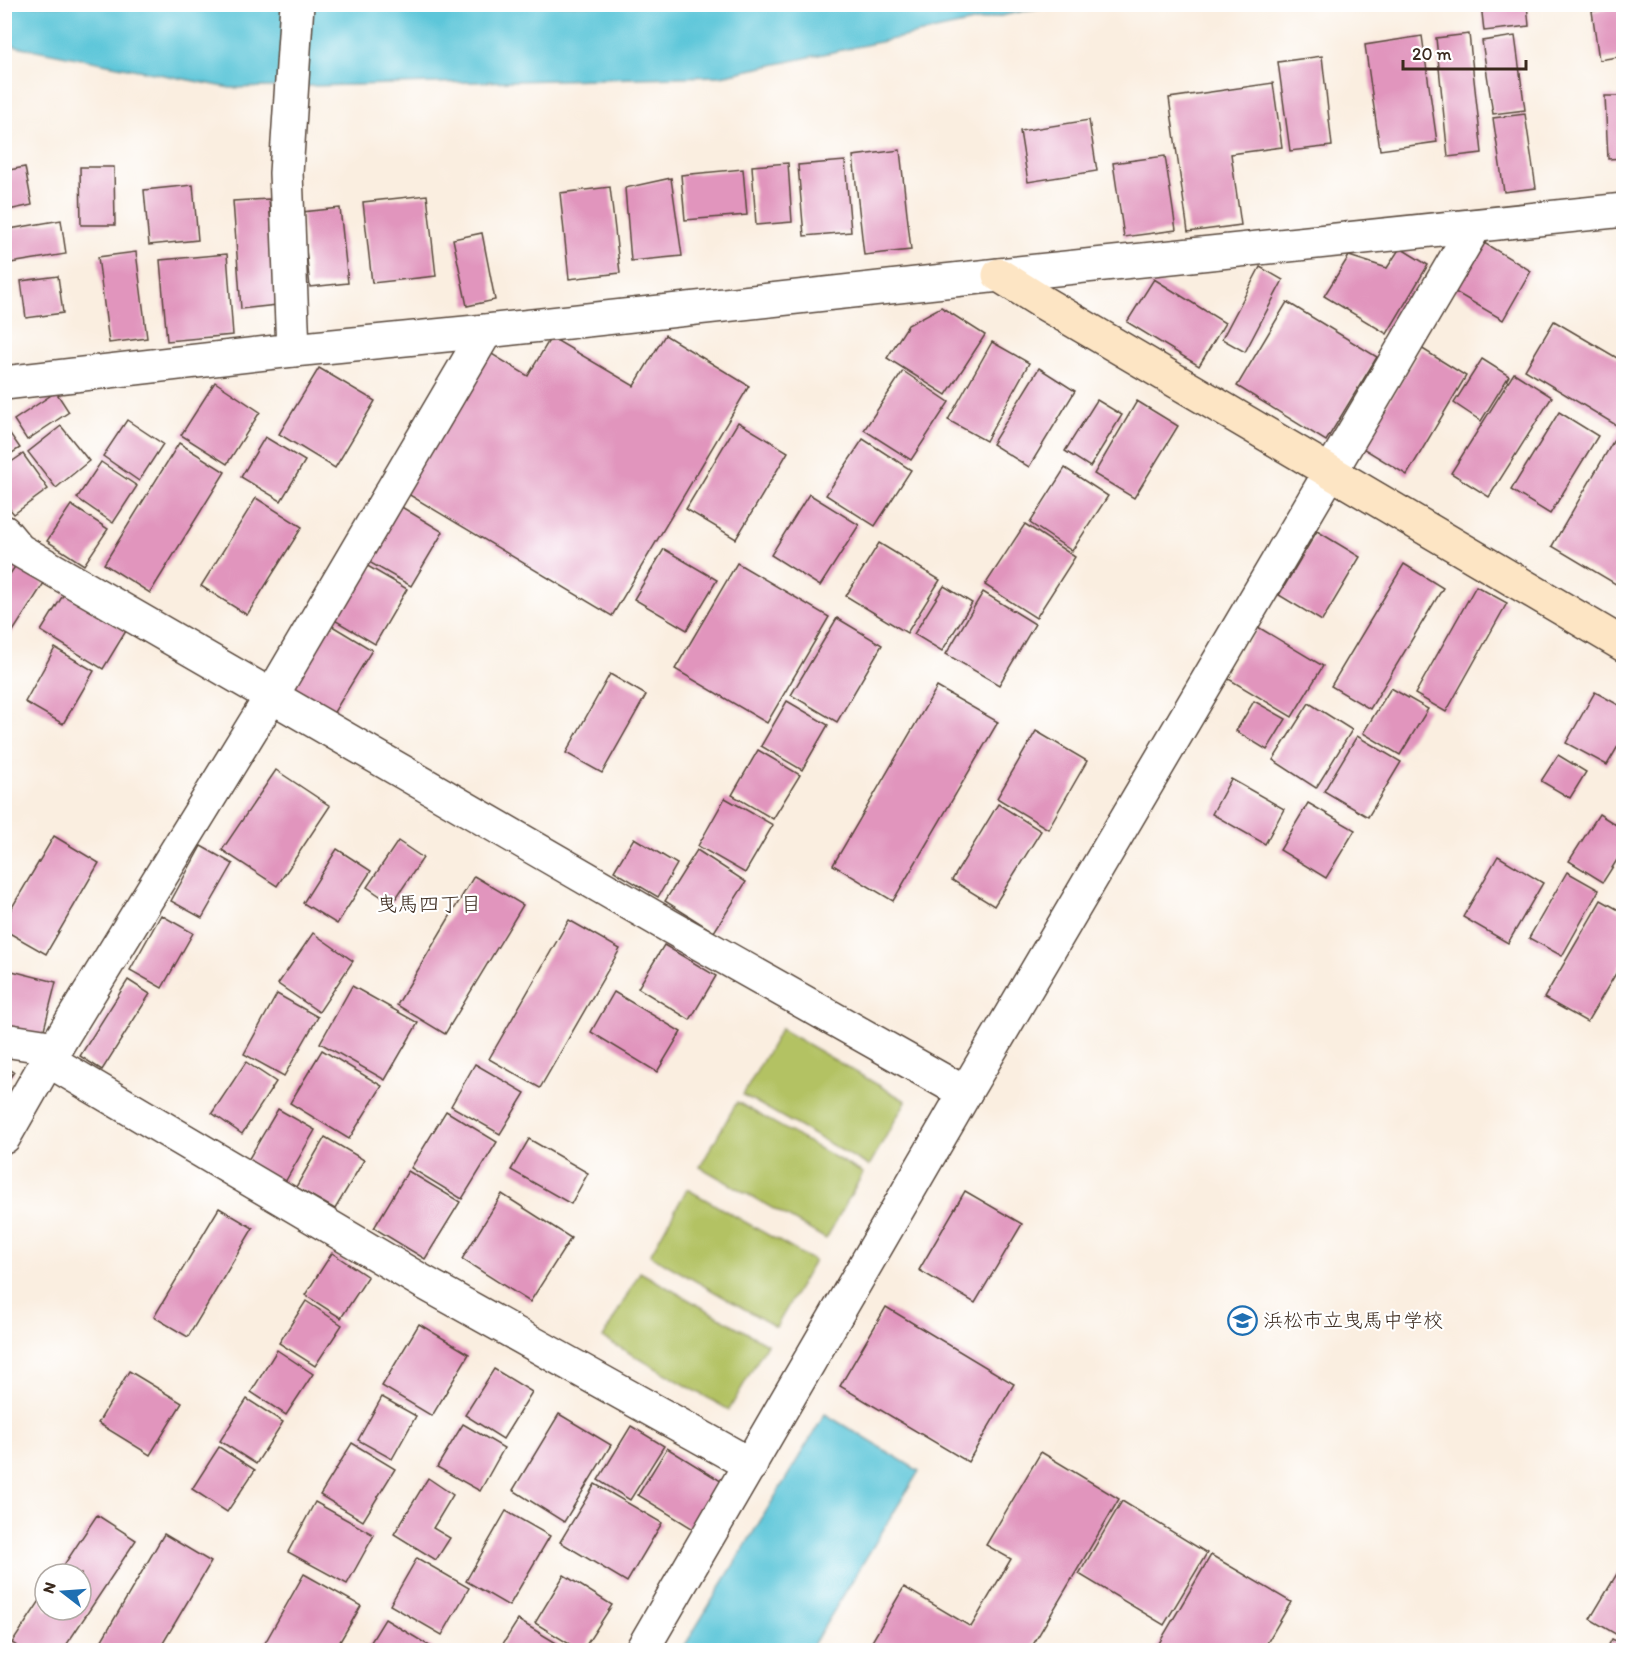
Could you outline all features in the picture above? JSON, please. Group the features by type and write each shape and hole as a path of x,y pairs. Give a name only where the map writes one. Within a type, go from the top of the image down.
{"street":[{"path":"293,350 286,173 297,4"},
{"path":"4,383 293,350 1623,210"},
{"path":"642,1650 965,1093 1475,226"},
{"path":"999,275 1623,645"},
{"path":"4,1137 52,1054 271,697 486,331"},
{"path":"4,532 19,550 669,926 965,1093"},
{"path":"4,1040 52,1054 423,1282 751,1465"}],"green space":[{"path":"781,1029 906,1101 869,1166 743,1095"},
{"path":"737,1102 863,1173 826,1239 700,1167"},
{"path":"687,1189 814,1261 776,1327 650,1255"},
{"path":"640,1272 767,1344 729,1410 603,1338"}],"water":[{"path":"4,5 1052,5 721,76 230,88 5,44"},
{"path":"825,1414 919,1471 810,1650 682,1650"}],"building":[{"path":"1481,4 1527,4 1529,26 1484,31"},
{"path":"1624,7 1624,56 1599,60 1592,11"},
{"path":"1469,34 1482,153 1448,157 1436,38"},
{"path":"1422,36 1437,142 1380,150 1365,45"},
{"path":"1515,36 1525,110 1493,114 1482,41"},
{"path":"1322,56 1332,146 1290,151 1278,62"},
{"path":"1273,83 1282,147 1231,154 1241,225 1188,232 1169,98"},
{"path":"1605,96 1624,96 1624,158 1608,159"},
{"path":"1525,114 1536,188 1504,192 1493,118"},
{"path":"1089,120 1097,171 1028,182 1020,131"},
{"path":"900,150 911,250 864,255 853,156"},
{"path":"1165,156 1176,230 1124,237 1113,163"},
{"path":"845,161 851,232 804,236 798,165"},
{"path":"788,163 792,222 756,225 752,166"},
{"path":"25,167 32,205 4,211 4,171"},
{"path":"80,167 114,167 115,225 81,225"},
{"path":"743,169 747,215 685,220 681,175"},
{"path":"671,178 682,256 631,261 625,188"},
{"path":"193,185 198,240 149,245 144,190"},
{"path":"610,187 620,273 569,279 560,193"},
{"path":"427,195 436,276 372,283 363,202"},
{"path":"269,199 277,305 241,309 233,201"},
{"path":"340,208 348,283 310,287 302,212"},
{"path":"61,220 66,254 4,264 4,230"},
{"path":"482,233 495,300 467,306 453,239"},
{"path":"1479,240 1531,271 1503,320 1450,289"},
{"path":"1400,248 1428,265 1387,334 1324,296 1349,256 1387,268"},
{"path":"136,252 147,338 109,343 98,257"},
{"path":"227,254 233,335 167,341 160,260"},
{"path":"1260,267 1283,280 1245,352 1222,339"},
{"path":"58,276 63,313 26,318 21,281"},
{"path":"1154,279 1225,323 1199,366 1127,322"},
{"path":"1287,302 1377,357 1326,441 1237,386"},
{"path":"941,307 985,335 946,395 887,358 908,325"},
{"path":"1554,321 1624,362 1624,589 1552,546 1621,428 1525,370"},
{"path":"665,335 749,386 612,616 403,491 487,351 528,376 551,337 634,386"},
{"path":"992,342 1029,363 986,441 948,420"},
{"path":"1421,348 1466,376 1407,475 1361,447"},
{"path":"1482,359 1509,376 1481,421 1454,403"},
{"path":"319,368 375,401 335,468 279,434"},
{"path":"1039,368 1075,391 1029,467 992,444"},
{"path":"903,371 949,402 911,460 864,430"},
{"path":"1514,373 1552,397 1489,497 1451,473"},
{"path":"215,382 260,412 227,464 181,435"},
{"path":"56,392 69,412 27,440 14,420"},
{"path":"1097,400 1122,415 1090,467 1065,451"},
{"path":"1137,401 1178,426 1134,498 1094,474"},
{"path":"1559,412 1598,436 1550,514 1511,490"},
{"path":"127,420 163,444 139,481 103,456"},
{"path":"738,422 788,452 736,539 686,509"},
{"path":"4,425 20,448 4,458"},
{"path":"61,426 89,461 56,488 28,452"},
{"path":"265,437 305,461 281,501 241,477"},
{"path":"863,439 911,470 875,526 826,495"},
{"path":"179,443 225,472 150,593 104,564"},
{"path":"23,454 48,489 14,514 4,502 4,467"},
{"path":"101,462 137,486 113,523 77,498"},
{"path":"1065,468 1108,496 1072,551 1030,523"},
{"path":"809,494 859,525 820,586 771,555"},
{"path":"256,498 302,527 247,615 201,586"},
{"path":"395,503 443,532 411,586 362,558"},
{"path":"71,505 108,529 84,565 47,541"},
{"path":"1025,524 1075,557 1036,618 985,585"},
{"path":"1317,531 1360,557 1322,621 1279,595"},
{"path":"879,543 940,580 907,633 846,596"},
{"path":"664,549 717,580 687,630 634,599"},
{"path":"359,561 407,589 375,644 326,615"},
{"path":"737,563 829,617 767,723 675,669"},
{"path":"1404,564 1443,588 1370,709 1331,686"},
{"path":"16,565 44,583 10,636 4,632 4,583"},
{"path":"944,586 972,603 942,651 914,634"},
{"path":"1476,586 1507,603 1446,712 1415,694"},
{"path":"65,592 126,631 103,669 41,631"},
{"path":"983,592 1035,624 999,685 946,654"},
{"path":"837,618 882,645 837,722 791,695"},
{"path":"324,621 372,650 333,714 286,685"},
{"path":"1258,627 1323,666 1292,717 1227,678"},
{"path":"55,648 94,671 63,724 25,702"},
{"path":"610,674 646,695 602,773 566,753"},
{"path":"937,687 998,722 893,901 833,865"},
{"path":"1391,688 1428,709 1400,755 1363,733"},
{"path":"1595,692 1624,708 1624,736 1607,765 1566,743"},
{"path":"787,701 828,725 802,770 761,746"},
{"path":"1254,701 1286,719 1267,750 1236,731"},
{"path":"1309,703 1352,730 1316,788 1273,760"},
{"path":"1036,731 1087,761 1048,829 997,798"},
{"path":"1357,736 1401,762 1368,817 1324,791"},
{"path":"758,750 800,775 773,819 732,795"},
{"path":"1558,755 1586,772 1570,798 1541,781"},
{"path":"276,770 330,806 277,886 222,850"},
{"path":"1231,779 1284,809 1265,844 1212,814"},
{"path":"725,798 773,825 745,873 698,846"},
{"path":"1308,803 1355,830 1326,878 1280,850"},
{"path":"998,804 1041,831 994,906 952,880"},
{"path":"1599,814 1624,830 1624,849 1603,882 1569,861"},
{"path":"54,836 99,863 46,954 4,930 4,921"},
{"path":"634,838 677,864 658,897 614,871"},
{"path":"398,841 423,858 392,904 367,887"},
{"path":"201,846 233,864 202,918 171,901"},
{"path":"337,849 371,871 337,924 303,903"},
{"path":"697,850 746,882 714,932 665,901"},
{"path":"1498,856 1543,883 1508,943 1463,917"},
{"path":"1567,872 1599,890 1562,956 1529,938"},
{"path":"474,876 523,905 445,1034 397,1005"},
{"path":"1601,900 1624,913 1624,960 1587,1022 1544,998"},
{"path":"161,915 193,933 162,988 130,970"},
{"path":"569,920 620,949 540,1088 489,1059"},
{"path":"313,933 353,961 319,1012 278,984"},
{"path":"664,945 716,976 690,1020 638,988"},
{"path":"12,971 56,982 42,1037 4,1028 4,1001"},
{"path":"128,980 150,994 102,1070 80,1056"},
{"path":"352,986 418,1023 385,1080 320,1043"},
{"path":"614,992 681,1032 657,1072 591,1032"},
{"path":"277,994 318,1017 284,1076 244,1054"},
{"path":"322,1050 382,1086 349,1139 290,1103"},
{"path":"246,1062 276,1082 242,1134 212,1113"},
{"path":"475,1064 525,1093 500,1134 451,1106"},
{"path":"4,1066 14,1072 4,1086"},
{"path":"278,1109 315,1130 281,1189 244,1167"},
{"path":"446,1111 497,1142 462,1199 411,1168"},
{"path":"325,1137 364,1160 335,1209 296,1187"},
{"path":"529,1139 588,1173 571,1204 511,1170"},
{"path":"408,1171 460,1202 425,1259 374,1228"},
{"path":"965,1191 1022,1224 975,1303 919,1270"},
{"path":"502,1194 571,1238 530,1302 462,1259"},
{"path":"219,1208 253,1228 188,1337 154,1317"},
{"path":"332,1253 368,1277 341,1318 305,1295"},
{"path":"306,1301 342,1325 315,1366 279,1343"},
{"path":"886,1307 1014,1384 968,1462 840,1386"},
{"path":"419,1324 469,1354 432,1416 382,1386"},
{"path":"277,1350 313,1374 286,1415 251,1392"},
{"path":"494,1369 532,1392 503,1439 465,1415"},
{"path":"129,1371 182,1403 150,1455 98,1423"},
{"path":"382,1397 416,1416 392,1459 358,1440"},
{"path":"247,1399 283,1422 256,1464 220,1441"},
{"path":"559,1414 611,1445 564,1522 513,1490"},
{"path":"463,1424 504,1448 480,1491 437,1467"},
{"path":"631,1426 664,1446 630,1500 598,1480"},
{"path":"352,1443 395,1469 363,1521 320,1495"},
{"path":"219,1447 255,1470 227,1512 192,1489"},
{"path":"667,1448 724,1483 695,1530 638,1495"},
{"path":"1041,1452 1119,1499 1030,1650 867,1650 904,1587 971,1627 1011,1559 986,1545"},
{"path":"428,1478 453,1495 433,1528 450,1538 436,1560 394,1534"},
{"path":"595,1484 662,1523 627,1582 560,1542"},
{"path":"1122,1501 1207,1553 1164,1625 1079,1574"},
{"path":"315,1502 374,1535 347,1584 288,1552"},
{"path":"506,1511 550,1536 509,1606 466,1581"},
{"path":"97,1515 136,1540 93,1605 93,1562 66,1562"},
{"path":"164,1534 211,1562 159,1650 96,1650"},
{"path":"1211,1555 1291,1602 1263,1650 1155,1650"},
{"path":"417,1558 469,1588 442,1635 390,1605"},
{"path":"1621,1567 1624,1569 1624,1639 1590,1619"},
{"path":"304,1574 361,1606 335,1650 261,1650"},
{"path":"564,1575 612,1605 583,1650 579,1650 535,1623"},
{"path":"33,1611 33,1622 82,1622 63,1650 23,1650 12,1643"},
{"path":"385,1619 433,1648 432,1650 366,1650"},
{"path":"518,1620 568,1650 499,1650"},
{"path":"1612,1639 1624,1645 1624,1650 1606,1650"}],"place":[{"name":"浜松市立曳馬中学校","path":"1242,1320"}],"district":[{"name":"曳馬四丁目","path":"429,904"}]}
